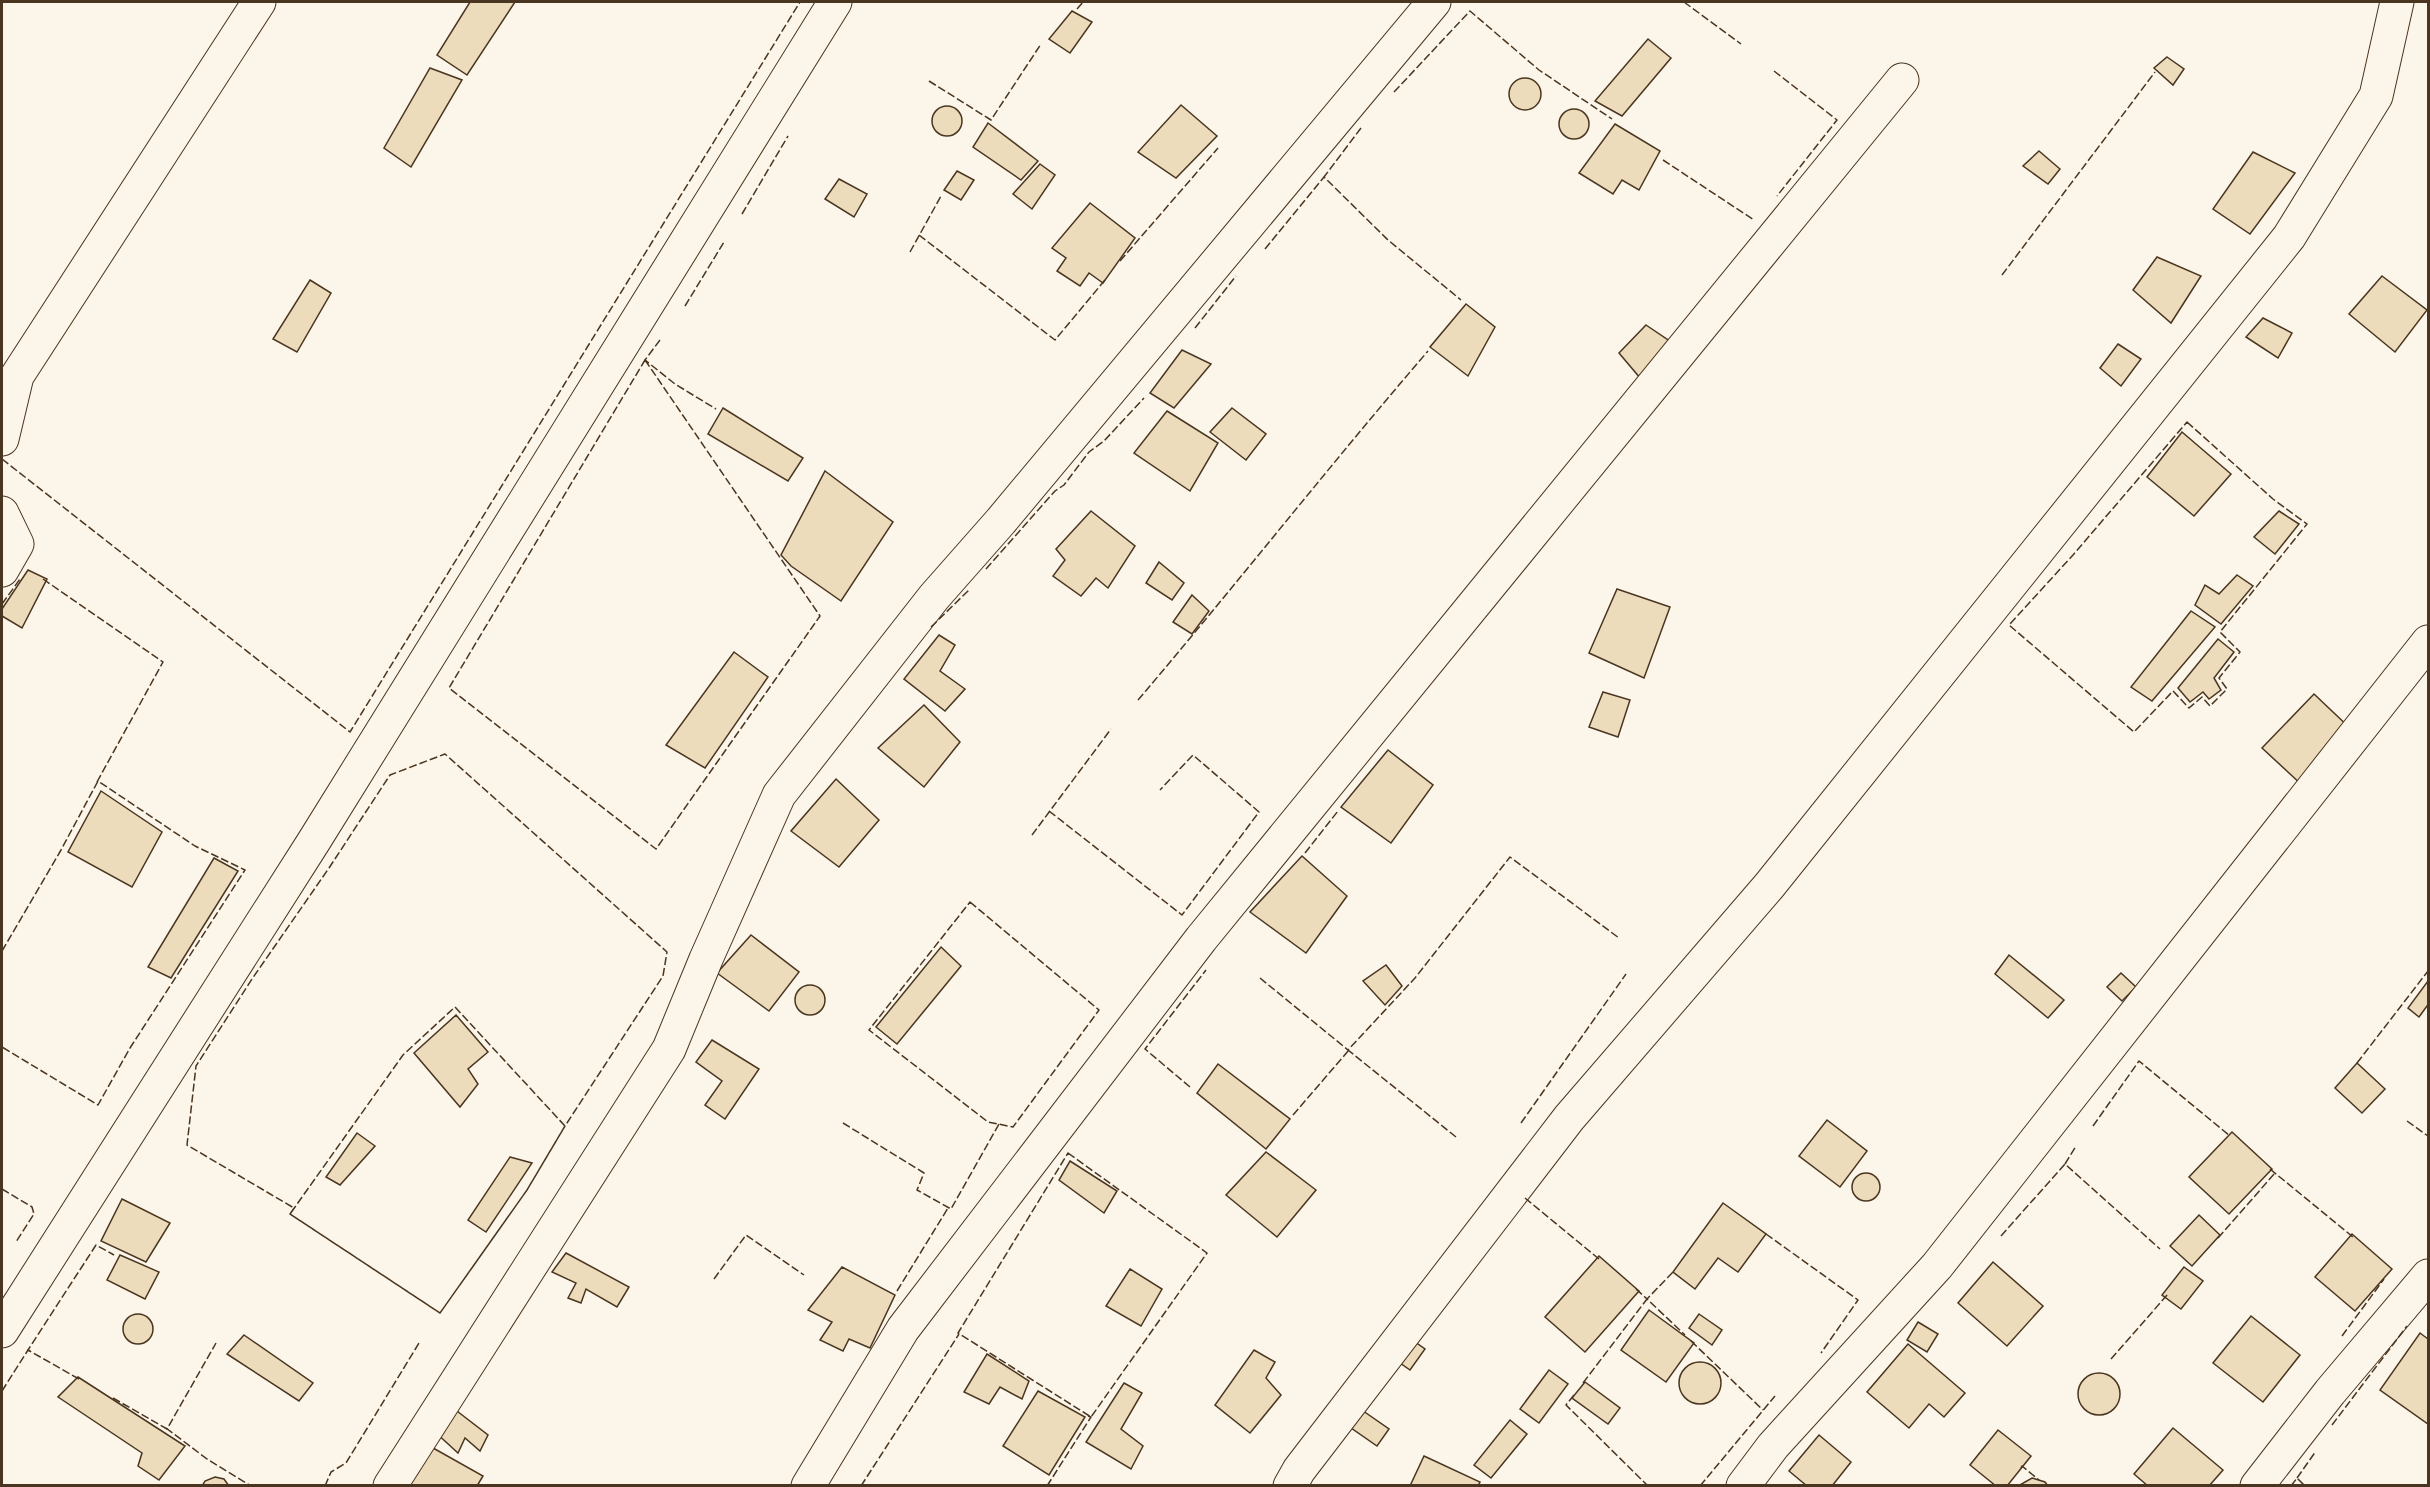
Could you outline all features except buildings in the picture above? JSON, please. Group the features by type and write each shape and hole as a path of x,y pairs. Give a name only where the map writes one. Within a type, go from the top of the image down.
{"street":[{"path":"2,439 17,376 259,2"},
{"path":"2,1331 314,842 835,2"},
{"path":"390,1485 669,1049 706,958 779,795 934,597 1434,2"},
{"path":"1290,1485 1569,1118 1769,886 2289,237 2376,96 2397,2"},
{"path":"808,1485 903,1329 1201,939 1902,80"},
{"path":"2,513 17,544 2,570"},
{"path":"1743,1485 1773,1446 1937,1266 2428,642"},
{"path":"2257,1485 2330,1392 2428,1276"}],"fence":[{"path":"2,459 350,732 800,2"},
{"path":"1077,9 1083,2"},
{"path":"1684,2 1741,44"},
{"path":"1394,92 1470,11 1539,70 1612,119"},
{"path":"929,81 991,120 1041,44"},
{"path":"1774,71 1837,120 1777,196"},
{"path":"2002,275 2155,72"},
{"path":"1361,128 1324,177 1388,240 1461,300"},
{"path":"742,214 788,136"},
{"path":"1120,261 1218,148"},
{"path":"1663,160 1754,220"},
{"path":"1265,249 1324,177"},
{"path":"910,252 941,196"},
{"path":"919,235 1055,340 1105,280"},
{"path":"685,306 724,242"},
{"path":"1195,328 1236,276"},
{"path":"660,340 645,360 675,384 716,409"},
{"path":"1138,700 1428,351"},
{"path":"645,360 820,616 656,849 449,688 645,360"},
{"path":"986,569 1055,491 1064,485 1089,452 1104,441 1144,398"},
{"path":"2187,422 2273,499 2307,524 2220,632 2240,652 2219,678 2227,689 2210,706 2202,697 2189,708 2173,691 2134,732 2009,625 2073,555 2187,422"},
{"path":"2,604 20,579"},
{"path":"43,579 163,662 97,782"},
{"path":"931,627 970,589"},
{"path":"1032,835 1111,729"},
{"path":"565,1126 455,1007 403,1055 290,1214 440,1313 527,1190 565,1126 663,976 667,952 445,754 390,775 196,1066 187,1145 294,1208 290,1214 440,1313 527,1190 565,1126"},
{"path":"1049,811 1182,915 1259,812 1193,755 1160,790"},
{"path":"2,951 98,781 195,846 245,870 130,1048 98,1105 2,1047"},
{"path":"1305,853 1338,811"},
{"path":"1456,1137 1348,1050 1415,978 1510,857 1619,938"},
{"path":"970,902 1099,1010 1013,1127 988,1122 869,1030 970,902"},
{"path":"1190,1087 1145,1049 1206,970"},
{"path":"2357,1063 2428,971"},
{"path":"1521,1123 1626,974"},
{"path":"1260,978 1348,1050"},
{"path":"1293,1115 1349,1050"},
{"path":"2093,1126 2139,1061 2230,1136"},
{"path":"2407,1121 2428,1136"},
{"path":"843,1123 924,1173 917,1190 951,1209 999,1124"},
{"path":"2065,1164 2076,1146"},
{"path":"1068,1153 1207,1253 1091,1417 958,1333 1068,1153"},
{"path":"2001,1236 2065,1164 2160,1249"},
{"path":"2270,1169 2353,1237"},
{"path":"2218,1238 2275,1173"},
{"path":"2,1189 32,1207 34,1214 16,1242"},
{"path":"1525,1198 1599,1259"},
{"path":"897,1291 948,1208"},
{"path":"1766,1234 1858,1300 1821,1353"},
{"path":"714,1279 746,1235 804,1275"},
{"path":"79,1379 28,1350 96,1245 114,1255"},
{"path":"1636,1289 1647,1299 1673,1272"},
{"path":"2342,1336 2384,1279"},
{"path":"2111,1359 2168,1294"},
{"path":"1583,1383 1647,1299 1685,1335"},
{"path":"2332,1425 2407,1326"},
{"path":"861,1486 959,1334"},
{"path":"1691,1341 1763,1410"},
{"path":"113,1398 167,1429 216,1343"},
{"path":"325,1486 331,1472 346,1463 419,1343"},
{"path":"2,1391 28,1350 30,1351"},
{"path":"1574,1395 1566,1405 1648,1486"},
{"path":"1700,1486 1775,1396"},
{"path":"1047,1486 1091,1417 1088,1416"},
{"path":"166,1428 207,1459 251,1486"},
{"path":"2297,1478 2316,1451"},
{"path":"2021,1468 2022,1466 2039,1480"},
{"path":"2291,1486 2297,1478 2305,1486"}]}
